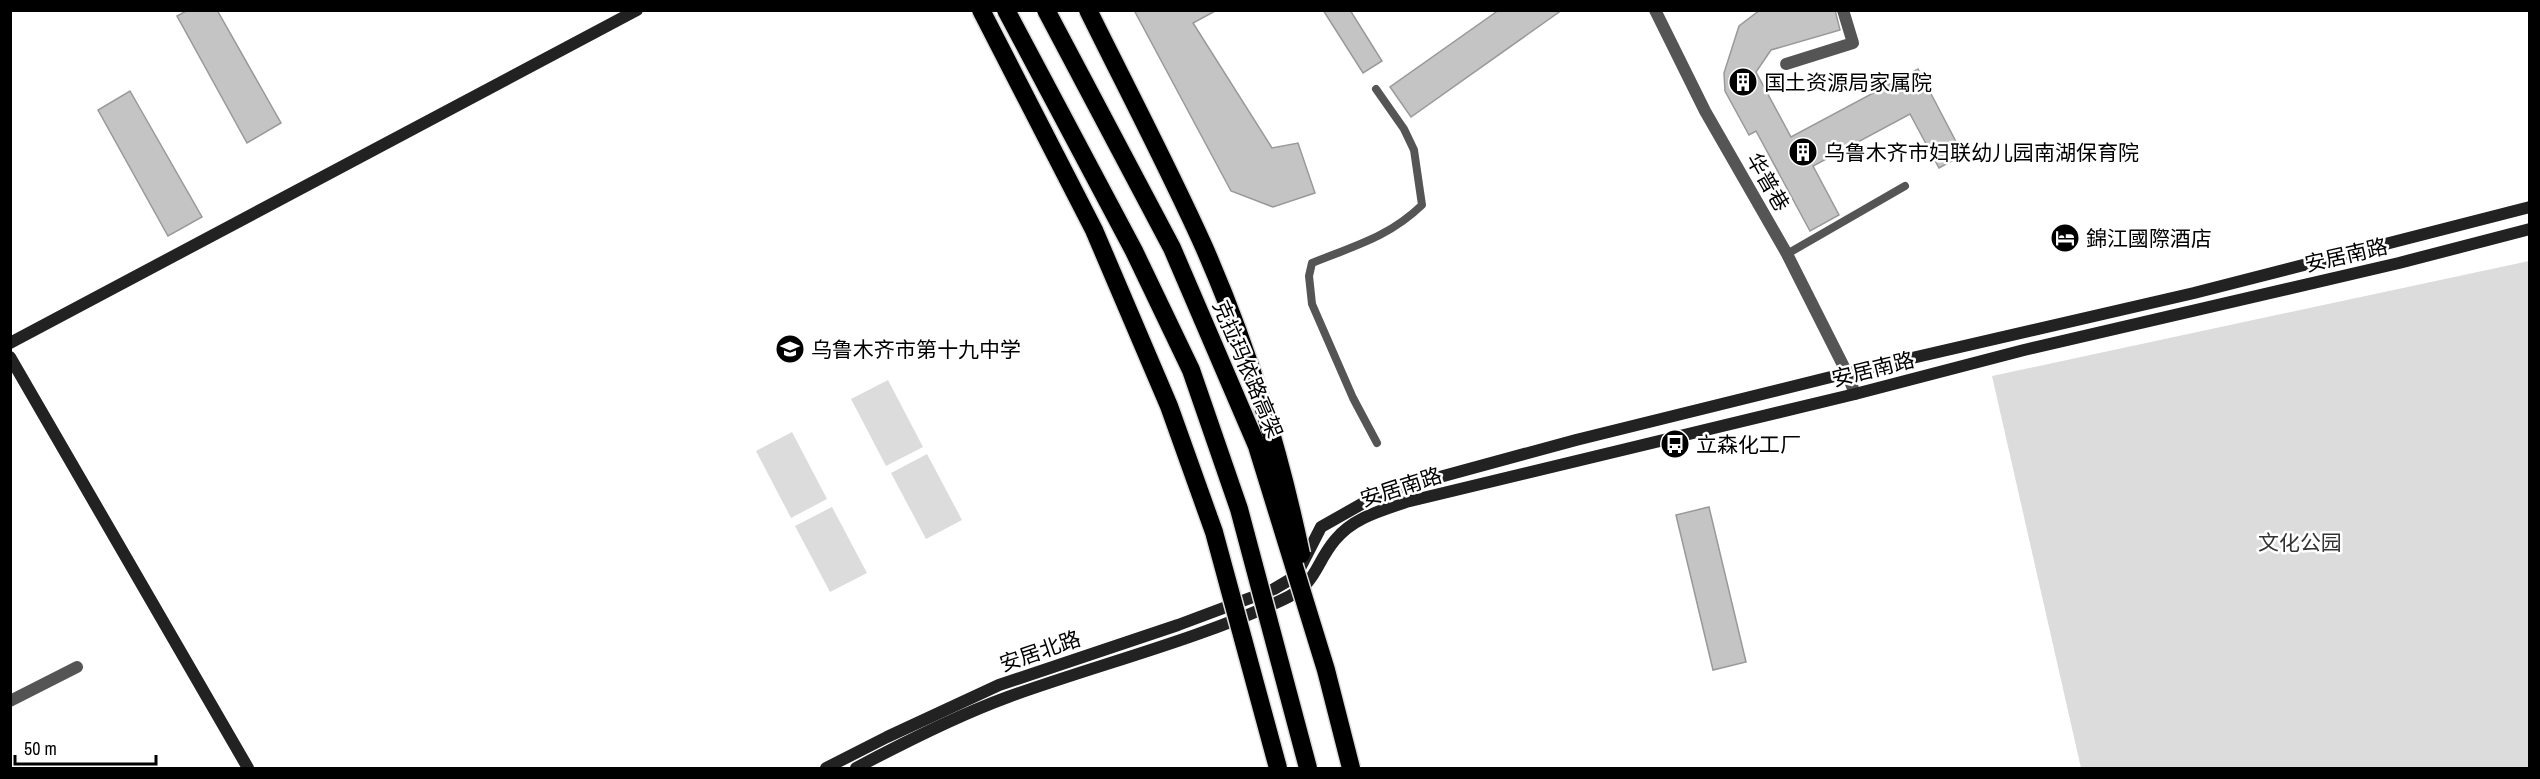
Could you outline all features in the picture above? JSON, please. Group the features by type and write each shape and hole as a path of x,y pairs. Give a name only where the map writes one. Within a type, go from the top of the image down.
{"highway":[{"path":"981,10 1094,230 1169,406 1214,532 1278,768"},
{"path":"1006,10 1134,251 1191,370 1239,509 1308,768"},
{"name":"克拉玛依路高架","path":"1046,10 1172,248 1252,435 1326,670 1351,768"},
{"path":"1088,10 1204,247 1234,324 1284,475 1326,670"}],"street":[{"path":"10,343 637,10"},
{"name":"华普巷","path":"1655,10 1705,111 1787,254 1847,373 1855,394"},
{"path":"1786,64 1853,43 1843,10"},
{"name":"安居南路","path":"1274,589 1296,576 1321,527 1381,493 1847,373 2194,293 2529,207"},
{"name":"安居南路","path":"1262,608 1300,590 1315,575 1335,540 1352,525 1372,513 1472,485 1855,394 2024,350 2399,263 2529,229"},
{"path":"10,357 248,768"},
{"name":"安居北路","path":"826,768 887,737 999,686 1178,625 1274,589"},
{"name":"安居北路","path":"856,768 896,747 1007,698 1188,638 1262,608"},
{"path":"10,701 77,667"}],"lane":[{"path":"1376,89 1404,129 1413,150 1422,205 1405,222 1384,235 1312,263 1309,276 1312,304 1353,398 1377,443"},
{"path":"1787,254 1905,186"}],"green space":[{"name":"文化公园","path":"2529,261 2529,768 2081,768 1992,376"},
{"path":"888,380 923,447 886,466 851,399"},
{"path":"792,432 827,499 791,518 756,451"},
{"path":"927,454 962,520 926,539 891,473"},
{"path":"832,507 867,573 830,592 795,526"}],"building":[{"path":"188,10 217,10 281,123 247,143 177,16"},
{"path":"1134,10 1217,10 1193,23 1272,148 1298,143 1315,193 1273,207 1231,191"},
{"path":"1323,10 1350,10 1382,61 1363,73"},
{"path":"1499,10 1562,10 1411,117 1390,87"},
{"path":"1760,10 1835,10 1840,30 1771,50 1756,72 1791,137 1918,69 1963,155 1939,168 1910,114 1813,166 1839,215 1810,231 1756,131 1749,135 1725,91 1724,73 1739,26"},
{"path":"130,91 202,217 168,236 98,110"},
{"path":"1709,507 1746,662 1713,670 1676,515"}],"place":[{"name":"国土资源局家属院","path":"1743,82"},
{"name":"乌鲁木齐市妇联幼儿园南湖保育院","path":"1803,152"},
{"name":"錦江國際酒店","path":"2065,238"},
{"name":"乌鲁木齐市第十九中学","path":"790,349"},
{"name":"立森化工厂","path":"1675,444"}]}
